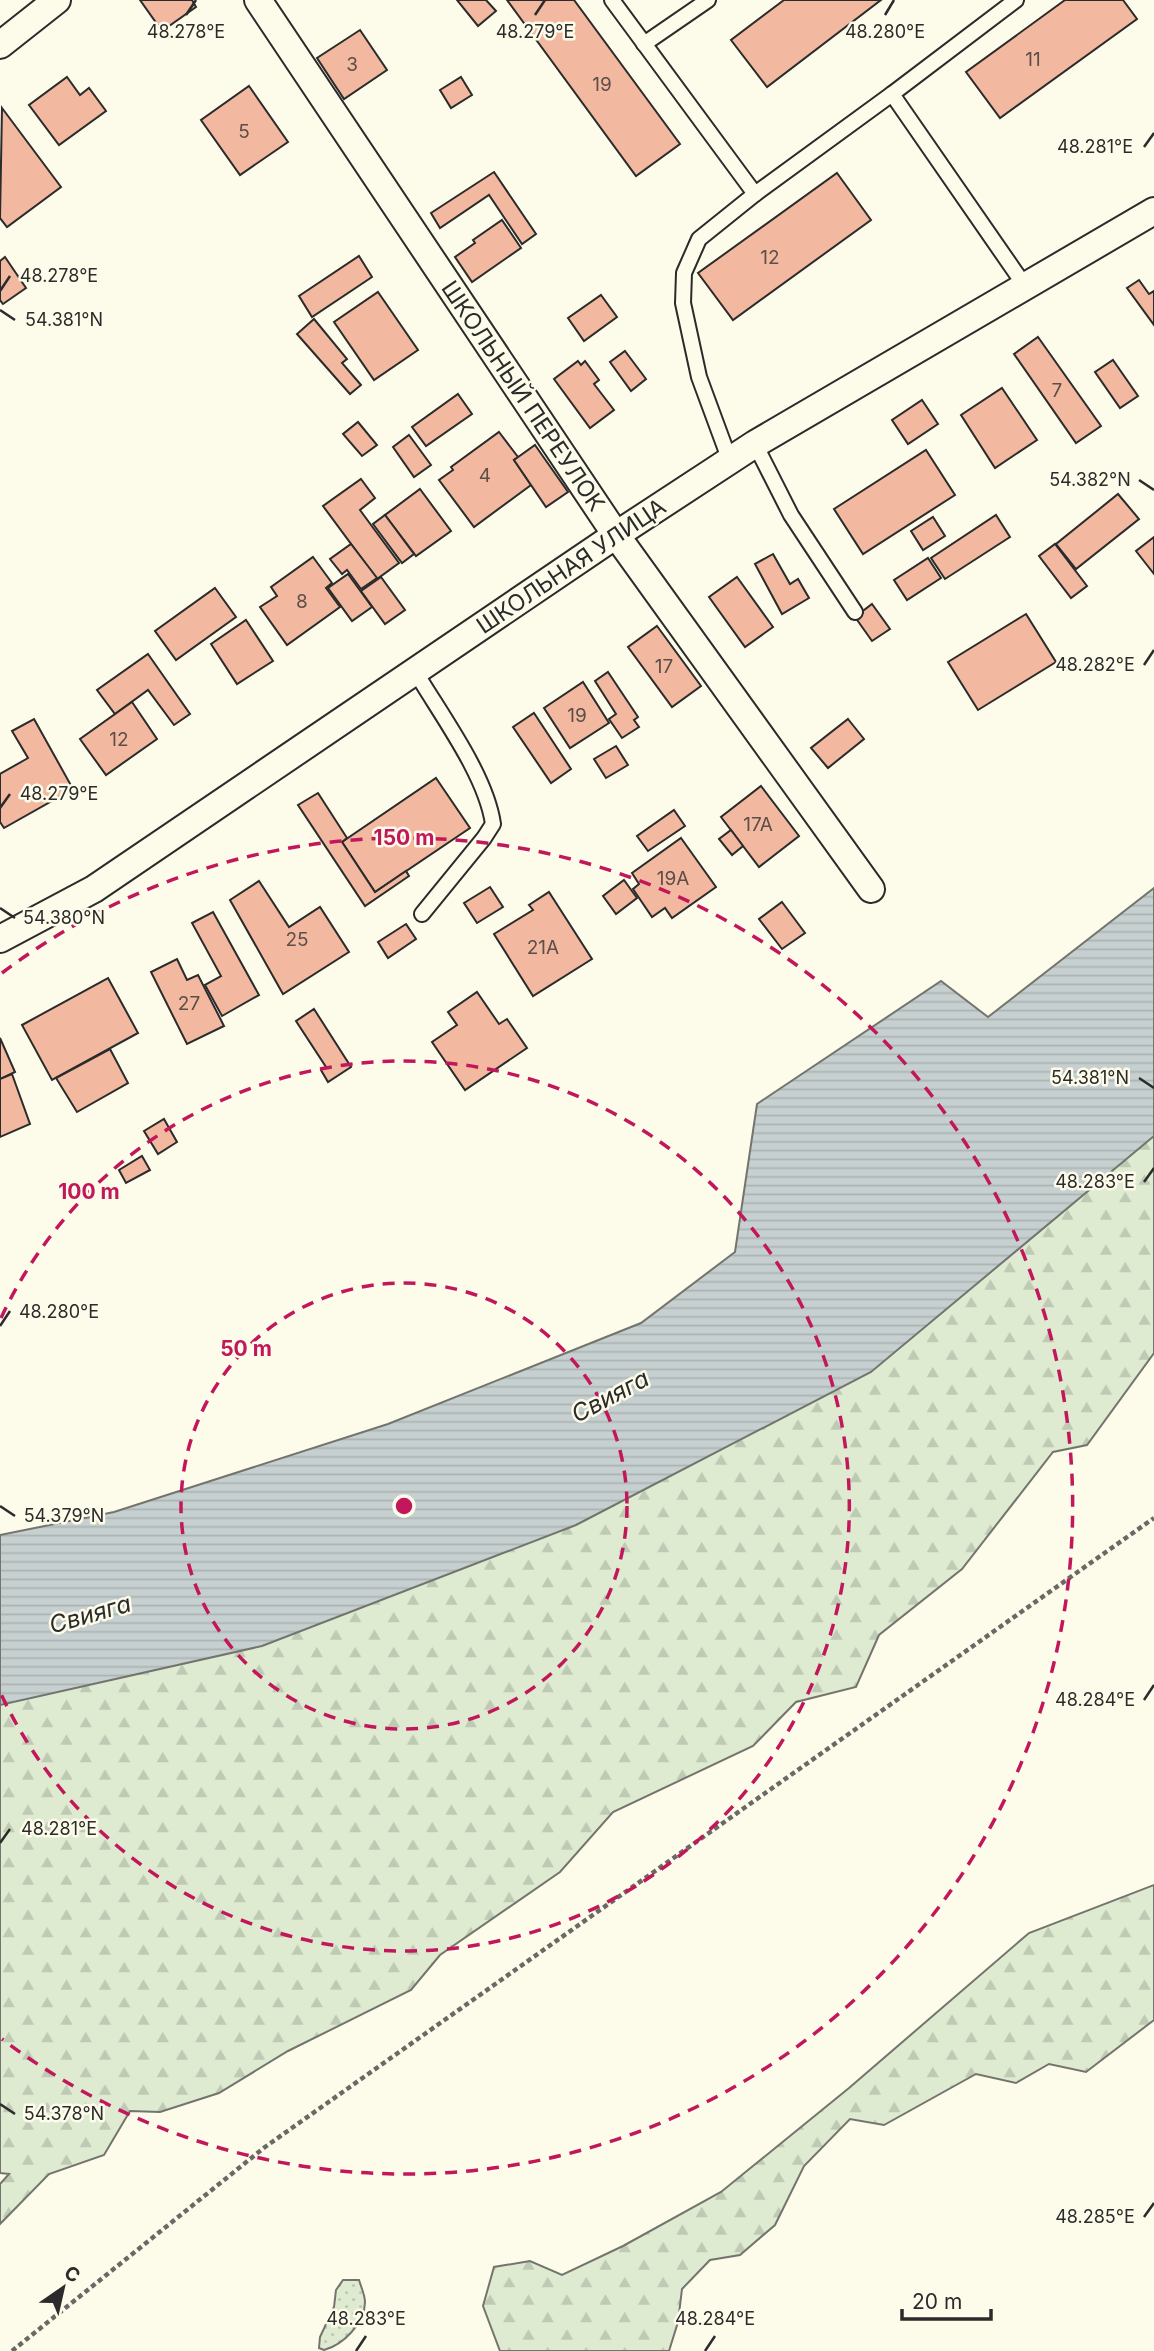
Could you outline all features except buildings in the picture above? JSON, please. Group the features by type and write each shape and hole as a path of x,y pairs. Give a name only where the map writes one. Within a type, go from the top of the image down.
{"street":[{"path":"0,45 57,0"},
{"name":"ШКОЛЬНЫЙ ПЕРЕУЛОК","path":"258,0 616,535 871,889"},
{"name":"ШКОЛЬНАЯ УЛИЦА","path":"0,939 94,889 616,535 755,444 1154,211"}],"lane":[{"path":"612,0 755,194"},
{"path":"644,44 708,0"},
{"path":"730,461 699,377 683,303 684,273 699,239 755,194 1016,0"},
{"path":"892,94 1025,286"},
{"path":"755,444 790,515 855,612"},
{"path":"415,671 473,768 491,808 493,824 422,914"}],"path":[{"path":"12,2351 265,2147 1154,1518"}],"green space":[{"path":"1154,1099 1154,1353 1087,1445 1053,1452 962,1569 879,1635 856,1687 796,1702 753,1746 613,1812 560,1872 440,1955 411,1990 288,2051 219,2093 160,2112 130,2111 104,2155 49,2174 0,2224 0,2184 9,2174 0,2173 0,1695"},
{"path":"1154,1885 1154,2020 1086,2072 1049,2064 1016,2083 976,2074 884,2125 850,2119 804,2166 775,2225 740,2255 710,2260 682,2289 678,2322 669,2351 500,2351 483,2306 494,2267 530,2261 562,2275 623,2246 721,2192 849,2088 1029,1933"},
{"path":"343,2280 359,2280 365,2299 364,2310 352,2332 324,2350 319,2348 320,2337 334,2307 336,2290"}],"water":[{"name":"Свияга","path":"1154,888 1154,1136 871,1372 576,1525 262,1646 0,1705 0,1535 114,1512 388,1424 641,1323 735,1252 757,1104 941,981 988,1017"}]}
